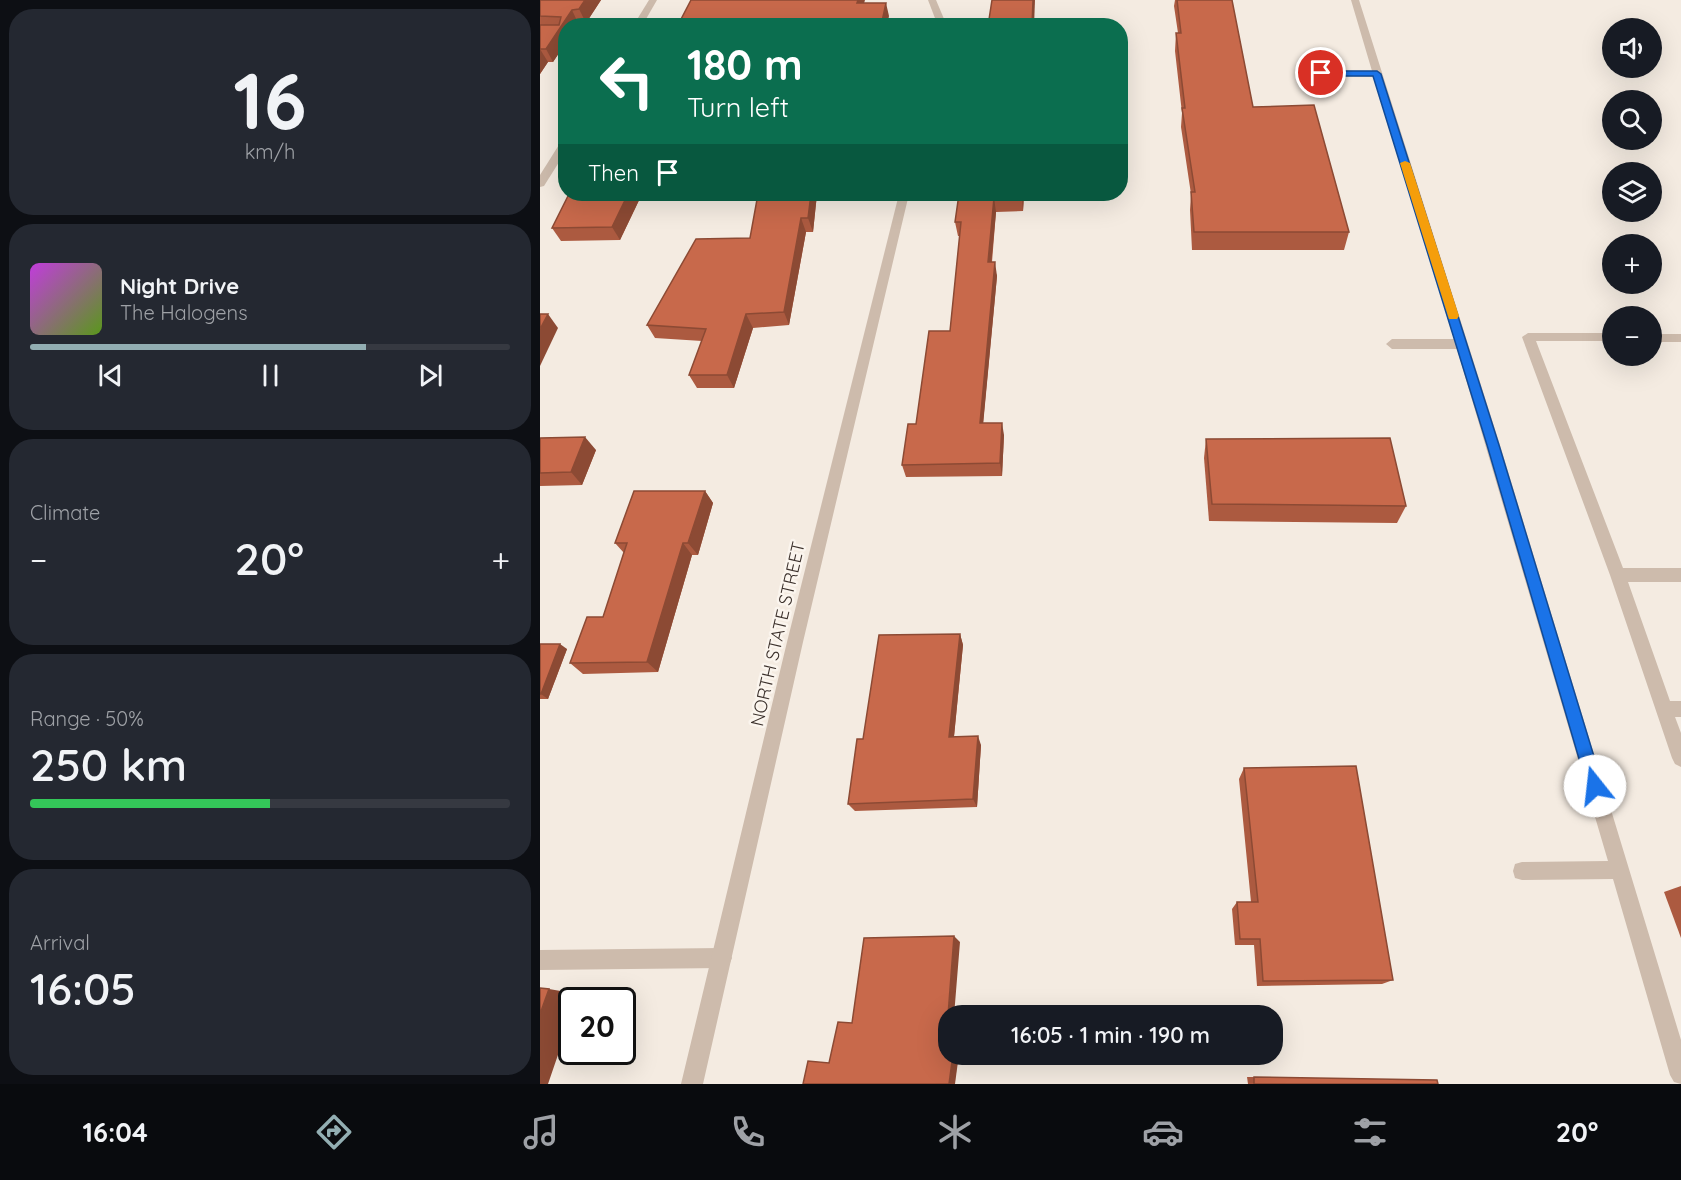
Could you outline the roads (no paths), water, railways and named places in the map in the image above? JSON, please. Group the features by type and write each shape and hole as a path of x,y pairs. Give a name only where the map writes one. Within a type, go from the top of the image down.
{"street":[{"path":"642,18 653,0"},
{"path":"932,0 940,18"},
{"path":"1355,0 1462,344 1681,1075"},
{"path":"1321,73 1377,74"},
{"path":"540,184 558,155"},
{"name":"NORTH STATE STREET","path":"692,1084 902,201"},
{"path":"1602,337 1528,337 1672,709 1681,758"},
{"path":"1662,338 1681,338"},
{"path":"1392,345 1462,344"},
{"path":"1618,574 1681,575"},
{"path":"1522,871 1620,870"},
{"path":"540,960 722,958"}]}
